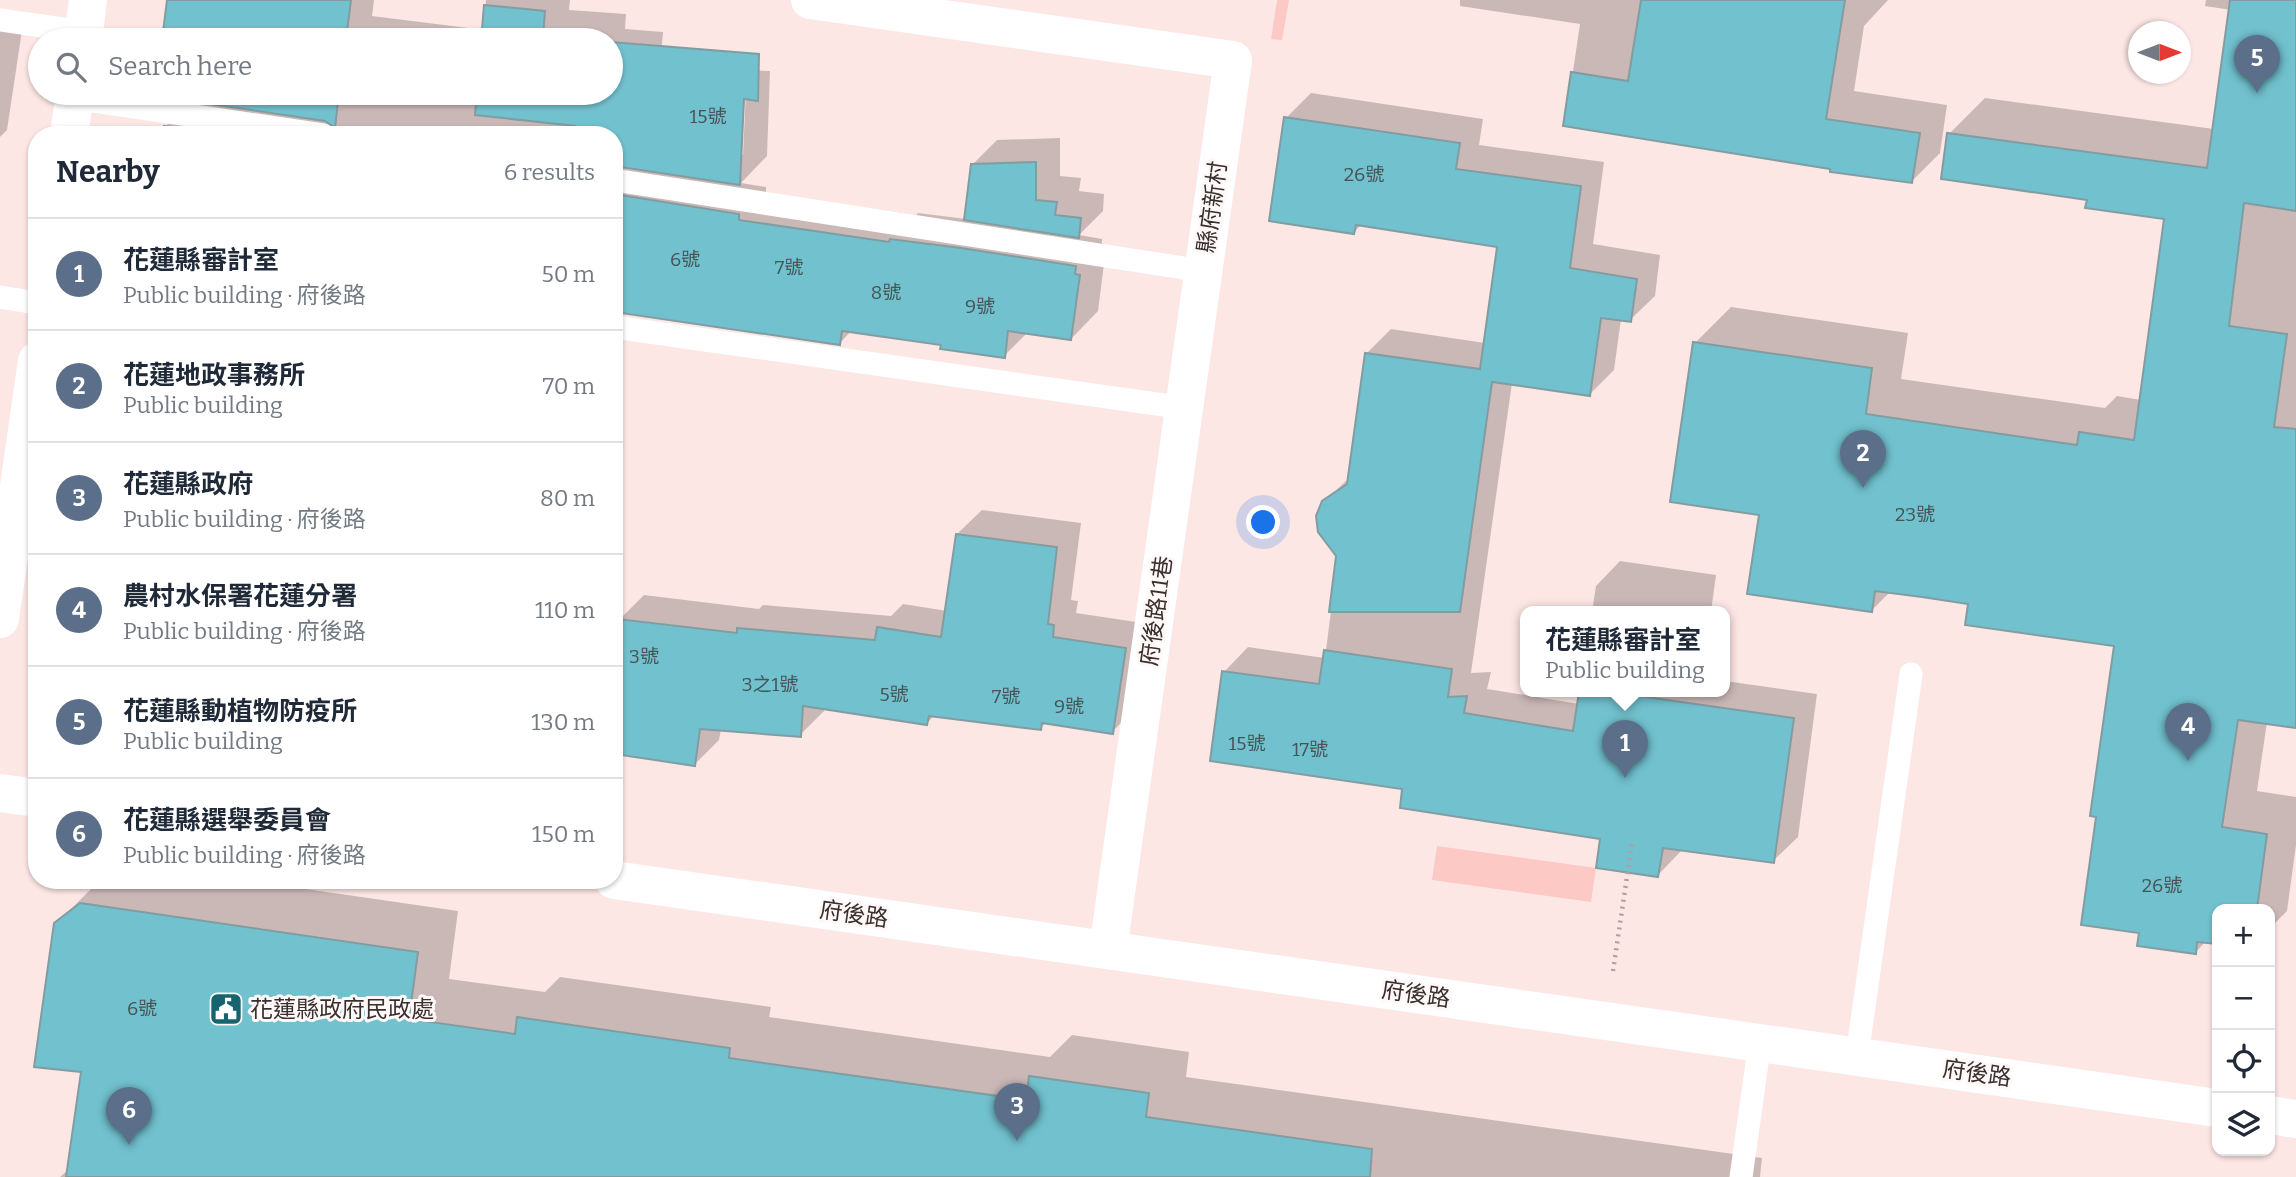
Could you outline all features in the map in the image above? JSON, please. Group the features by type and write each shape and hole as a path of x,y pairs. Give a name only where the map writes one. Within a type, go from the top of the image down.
{"street":[{"name":"縣府新村","path":"810,0 1233,60 1203,271"},
{"path":"70,126 74,105"},
{"name":"府後路11巷","path":"1108,950 1203,271"},
{"path":"0,619 28,424"},
{"path":"0,793 28,797"},
{"name":"府後路","path":"623,881 2212,1107"},
{"path":"2275,1116 2296,1119"}],"lane":[{"path":"0,20 85,24"},
{"path":"137,105 267,126"},
{"name":"縣府新村","path":"623,181 1203,271"},
{"path":"0,298 28,302"},
{"path":"623,328 1185,408"},
{"path":"1857,1056 1911,674"},
{"path":"1741,1177 1760,1042"}],"path":[{"path":"1606,1021 1632,843"}],"shaded area":[{"path":"1277,0 1289,0 1282,40 1271,39"},
{"path":"1437,846 1596,868 1591,902 1432,880"}],"building":[{"path":"167,0 351,0 348,28 164,28"},
{"path":"1641,0 1845,0 1826,119 1920,133 1912,183 1830,172 1830,169 1563,126 1571,72 1628,81"},
{"path":"2230,0 2296,0 2296,211 2244,203 2229,326 2287,334 2274,427 2296,429 2296,728 2238,720 2222,827 2267,834 2258,904 2212,904 2212,944 2197,942 2196,954 2137,946 2139,933 2081,925 2096,817 2090,816 2114,646 1965,625 1968,604 1922,597 1875,591 1872,612 1747,594 1759,515 1670,502 1693,342 1872,368 1866,414 2077,445 2079,432 2134,440 2164,219 2085,208 2087,200 1941,179 1947,133 2207,168"},
{"path":"484,5 545,11 544,28 482,28"},
{"path":"623,43 759,54 758,101 744,99 740,185 623,167 623,126 575,126 475,115 476,105 623,105"},
{"path":"217,105 338,105 335,126 325,121"},
{"path":"1284,117 1460,143 1456,169 1581,186 1570,268 1637,279 1631,322 1601,318 1590,396 1492,382 1460,612 1329,612 1336,556 1318,532 1316,516 1322,501 1347,484 1365,353 1480,369 1497,247 1356,225 1354,234 1269,221"},
{"path":"1036,162 1036,200 1057,202 1055,215 1081,218 1079,238 964,220 971,164"},
{"path":"623,195 739,214 739,220 889,242 890,239 961,248 1076,266 1075,274 1080,275 1071,340 1008,331 1005,358 940,349 941,345 842,331 840,345 623,313"},
{"path":"956,534 1057,547 1048,624 1054,625 1053,637 1126,648 1113,734 1042,723 1041,730 929,716 927,725 803,706 801,737 700,729 695,766 623,755 623,620 737,633 737,628 875,640 877,627 941,637"},
{"path":"1324,650 1452,669 1448,697 1467,696 1464,713 1573,731 1578,697 1646,697 1794,718 1774,863 1663,848 1658,877 1596,868 1600,839 1400,808 1402,789 1210,761 1222,671 1319,684"},
{"path":"80,903 418,952 409,1019 515,1034 517,1017 730,1048 729,1058 1026,1100 1029,1076 1149,1093 1146,1117 1372,1149 1370,1177 66,1177 81,1072 34,1067 54,923"}],"place":[{"name":"花蓮縣動植物防疫所","path":"2257,93"},
{"name":"花蓮地政事務所","path":"1863,488"},
{"name":"農村水保署花蓮分署","path":"2188,761"},
{"name":"花蓮縣審計室","path":"1625,778"},
{"name":"花蓮縣政府民政處","path":"226,1009"},
{"name":"花蓮縣政府","path":"1017,1141"},
{"name":"花蓮縣選舉委員會","path":"129,1145"}]}
